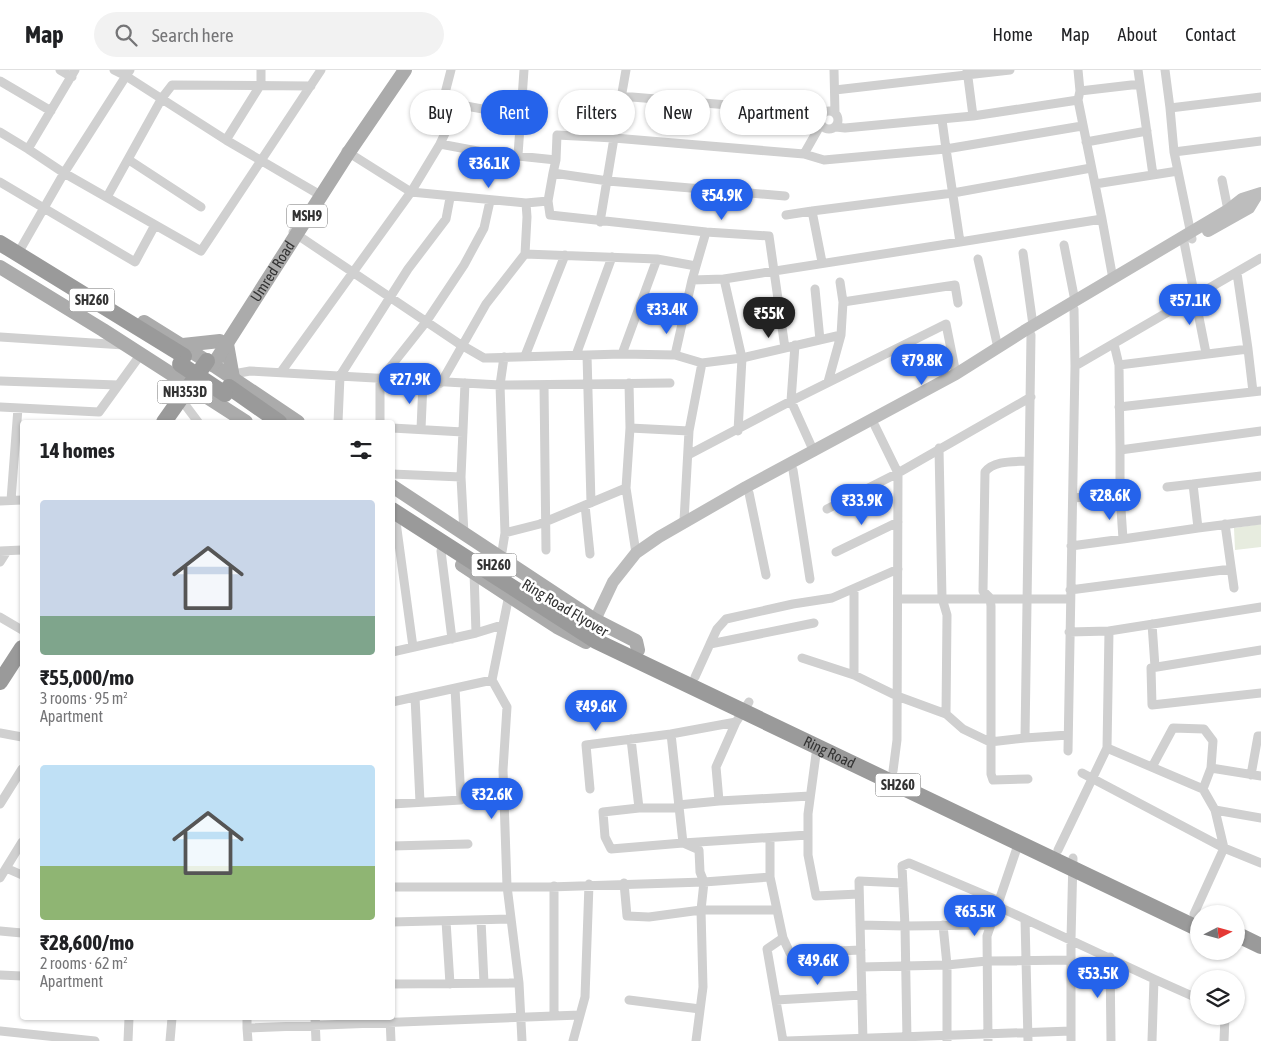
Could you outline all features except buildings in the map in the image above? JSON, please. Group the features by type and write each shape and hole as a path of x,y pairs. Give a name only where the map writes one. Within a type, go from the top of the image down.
{"highway":[{"name":"SH260","path":"0,243 182,355 227,388 276,420"},
{"name":"SH260","path":"0,255 182,355"},
{"name":"NH353D","path":"166,420 193,388 210,363"},
{"name":"NH353D","path":"176,420 186,406 193,388"},
{"name":"SH260","path":"227,388 264,420"},
{"name":"Ring Road Flyover","path":"395,502 590,625 638,650"},
{"name":"Ring Road Flyover","path":"395,518 596,641"},
{"path":"0,666 20,639"},
{"name":"Ring Road","path":"596,641 1019,842 1073,862 1190,917"},
{"name":"Ring Road","path":"638,650 695,677 743,712 893,771 1058,850 1073,862"},
{"path":"0,682 20,651"},
{"path":"1245,938 1261,946"},
{"path":"1245,950 1261,958"}],"main road":[{"path":"294,232 315,192 346,151 397,70"},
{"name":"Umred Road","path":"210,363 346,151 405,70"},
{"path":"0,235 182,355 210,363 245,420"},
{"path":"0,267 193,388 227,388 294,420"},
{"path":"182,355 223,342 227,388"},
{"path":"395,488 595,620 636,642 638,650"},
{"path":"395,518 441,551 558,627 587,643 596,641"}],"street":[{"path":"28,149 74,73 60,70"},
{"path":"114,70 128,73 226,140 315,192"},
{"path":"226,140 261,84 261,70"},
{"path":"0,132 64,173 201,251 322,70"},
{"path":"446,90 451,70"},
{"path":"523,90 524,70"},
{"path":"621,90 626,70"},
{"path":"834,70 835,113 839,121 836,127"},
{"path":"835,90 967,73 1010,70"},
{"path":"1078,70 1082,126 1113,279"},
{"path":"1138,70 1153,175"},
{"path":"1165,70 1174,152 1206,353"},
{"path":"21,248 64,173 128,73"},
{"path":"967,73 972,116"},
{"path":"0,81 51,111"},
{"path":"107,197 162,98 172,85 261,84 311,86"},
{"path":"827,130 836,127 846,128 972,116 1140,84"},
{"path":"1170,108 1261,96"},
{"path":"635,97 720,104"},
{"path":"827,112 835,113"},
{"path":"942,120 960,242"},
{"path":"785,348 769,236 706,232 550,216 548,202 556,160 557,135 804,154 824,160 946,149 1082,126"},
{"path":"1086,142 1147,131"},
{"path":"282,372 411,192 444,135"},
{"path":"518,155 520,135"},
{"path":"600,222 614,135"},
{"path":"804,154 814,135"},
{"path":"1174,152 1261,141"},
{"path":"440,144 556,160"},
{"path":"346,151 411,192 490,202 548,202"},
{"path":"129,160 201,207"},
{"path":"786,215 953,193 1091,168"},
{"path":"1095,184 1178,171"},
{"path":"553,173 608,181 785,196"},
{"path":"1222,180 1230,214"},
{"path":"0,182 135,262 155,225"},
{"path":"1091,295 1113,279 1230,214 1249,208 1259,194"},
{"path":"338,420 340,376 390,297 446,219 450,198"},
{"path":"380,420 380,380 426,322 464,264 484,228 490,202"},
{"path":"441,383 486,304 525,254 526,203"},
{"path":"812,211 822,262"},
{"path":"692,280 724,279 1102,219"},
{"path":"294,232 426,322 484,358 622,354 675,355 702,363 742,358 841,335"},
{"path":"675,355 692,280 706,232"},
{"path":"595,620 608,592 638,557 684,522 956,374 1187,238"},
{"path":"1064,245 1074,305 1075,366 1068,751"},
{"path":"1023,253 1032,330 1028,460 1026,738"},
{"path":"525,254 657,259 696,266"},
{"path":"525,356 565,255"},
{"path":"576,355 612,256"},
{"path":"1075,366 1196,294 1261,258"},
{"path":"622,354 657,259"},
{"path":"978,260 998,348"},
{"path":"1119,407 1257,391 1248,349 1236,273"},
{"path":"724,279 742,358 738,431"},
{"path":"828,382 841,335 844,302 840,282"},
{"path":"844,302 955,285 958,303"},
{"path":"815,290 820,340"},
{"path":"688,455 738,431 790,400 946,324 956,374"},
{"path":"660,540 965,377 1032,330"},
{"path":"0,337 127,345"},
{"path":"1114,344 1119,365 1120,494 1123,539"},
{"path":"795,345 790,400 814,452"},
{"path":"1119,365 1248,349"},
{"path":"0,407 98,412 140,354"},
{"path":"587,355 590,554"},
{"path":"501,558 505,533 500,384 504,357"},
{"path":"684,522 689,431 702,363"},
{"path":"227,388 243,372 282,372 441,383 544,385 670,383"},
{"path":"0,381 118,386"},
{"path":"420,430 423,382"},
{"path":"464,534 461,477 465,383"},
{"path":"629,383 630,428 626,488 638,557"},
{"path":"544,385 546,550"},
{"path":"827,509 898,473 1031,397"},
{"path":"186,406 196,420"},
{"path":"11,500 18,408"},
{"path":"875,426 898,473 897,740 893,771"},
{"path":"395,428 463,432"},
{"path":"630,428 689,431"},
{"path":"1120,450 1261,432"},
{"path":"939,448 942,598 947,615 946,714"},
{"path":"1028,460 997,464 988,467 984,472 983,591 990,598 990,742 993,780 1028,779"},
{"path":"793,470 810,579"},
{"path":"395,474 461,477"},
{"path":"1167,487 1261,476"},
{"path":"1193,484 1198,528"},
{"path":"505,533 546,521 626,488"},
{"path":"749,493 766,576"},
{"path":"1073,498 1120,494"},
{"path":"0,501 20,500"},
{"path":"1071,546 1261,520"},
{"path":"836,552 898,522"},
{"path":"395,524 413,647"},
{"path":"1225,524 1234,588"},
{"path":"0,562 3,551 20,550"},
{"path":"441,551 452,639"},
{"path":"695,677 717,629 726,619 793,604 832,598 898,569"},
{"path":"898,599 1027,598 1070,595 1231,569"},
{"path":"474,572 476,633"},
{"path":"854,589 854,675"},
{"path":"509,595 492,680 507,707 503,770 507,886 519,983 522,1041"},
{"path":"1069,632 1109,630 1261,607"},
{"path":"0,617 20,629"},
{"path":"710,644 814,623"},
{"path":"1152,624 1155,667"},
{"path":"395,651 452,639 502,625"},
{"path":"1058,850 1107,748 1109,630"},
{"path":"1261,650 1151,668 1152,705 1261,693"},
{"path":"802,658 854,675 897,696 946,714 963,729 990,742 1068,736"},
{"path":"395,701 492,680"},
{"path":"395,804 461,800 455,688"},
{"path":"415,697 420,802"},
{"path":"590,789 586,745 671,734 743,712"},
{"path":"719,800 716,767 743,712"},
{"path":"1152,767 1174,728 1204,729 1213,741 1211,768 1203,790"},
{"path":"0,734 20,737"},
{"path":"671,734 682,842"},
{"path":"1251,775 1258,736 1261,736"},
{"path":"631,739 639,808"},
{"path":"817,747 810,796 808,836 808,855 816,896 859,894"},
{"path":"1107,748 1203,790 1215,810 1224,848 1203,905"},
{"path":"1211,768 1261,776"},
{"path":"0,804 20,772"},
{"path":"1082,773 1224,848 1261,863"},
{"path":"12,786 20,788"},
{"path":"808,836 682,842 612,849 605,837 603,812 639,808 678,807 719,800 810,796"},
{"path":"1215,810 1261,818"},
{"path":"770,838 770,877 783,938 790,953 861,950"},
{"path":"682,842 699,850 700,872 704,882 702,986 696,1041"},
{"path":"988,1037 987,936 1019,842"},
{"path":"395,846 468,844"},
{"path":"0,878 20,845"},
{"path":"787,1041 1071,1036 1073,862"},
{"path":"907,1038 902,866 910,863 1190,995"},
{"path":"6,868 20,874"},
{"path":"395,888 704,882 770,877"},
{"path":"863,1039 859,881 903,883"},
{"path":"624,883 627,916 649,917 702,910 777,910"},
{"path":"573,1041 585,997 589,884"},
{"path":"554,886 554,1016"},
{"path":"1025,918 1028,1037"},
{"path":"395,922 511,919"},
{"path":"481,920 484,983"},
{"path":"446,921 450,984"},
{"path":"860,925 991,925"},
{"path":"944,925 947,965 946,1038"},
{"path":"0,931 20,933"},
{"path":"783,938 767,949 783,1041"},
{"path":"1110,957 1111,1041"},
{"path":"861,967 947,965 987,961 1071,960"},
{"path":"0,975 20,976"},
{"path":"1152,1041 1154,979"},
{"path":"395,984 519,983"},
{"path":"776,1000 862,995"},
{"path":"629,1000 700,1009"},
{"path":"395,1020 580,1015"},
{"path":"128,1041 129,1020"},
{"path":"170,1041 172,1020"},
{"path":"247,1020 248,1041"},
{"path":"275,1020 275,1027"},
{"path":"247,1028 315,1022 390,1020 391,1041"},
{"path":"315,1022 316,1041"},
{"path":"1224,1041 1225,1025"},
{"path":"0,1031 95,1041"}],"shaded area":[{"path":"1261,524 1261,547 1235,550 1234,528"}]}
